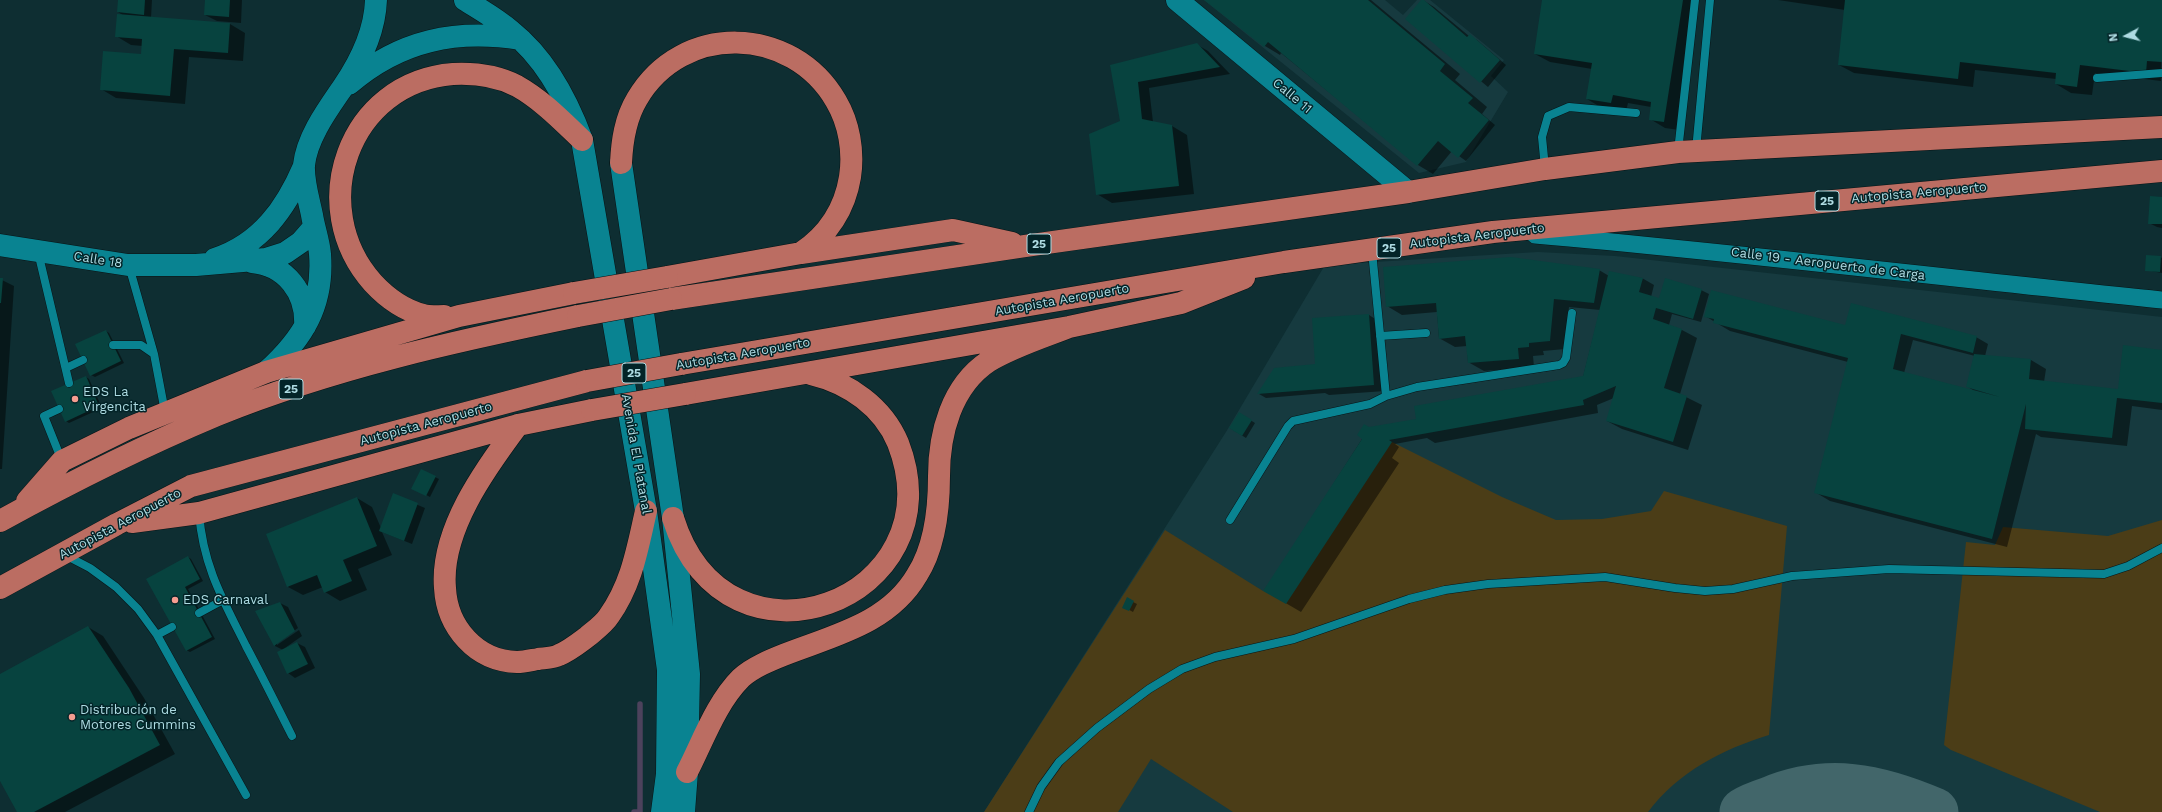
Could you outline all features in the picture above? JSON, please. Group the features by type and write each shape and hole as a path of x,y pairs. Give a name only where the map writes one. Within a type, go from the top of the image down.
{"highway":[{"path":"621,163 624,130 637,99 650,82 670,63 700,48 716,44 749,43 780,51 809,68 831,92 846,122 850,144 851,171 843,204 826,232 814,244 801,253"},
{"path":"459,316 424,316 407,309 377,288 355,258 342,224 339,187 348,152 363,125 379,106 409,85 438,76 462,73 487,76 516,85 546,106 582,140"},
{"name":"25","path":"0,521 140,449 218,415 274,394 359,367 465,339 671,299 1025,246 1408,192 1545,169 1687,151 2162,127"},
{"name":"Autopista Aeropuerto","path":"0,588 116,524 190,486 587,381 1284,262 1372,251 1493,232 2162,170"},
{"path":"20,510 62,461 164,412 266,372 459,316 574,293 801,253 953,230 1025,246"},
{"path":"116,524 199,513 518,425 592,410 1069,327 1181,303 1284,262"},
{"path":"687,772 716,713 729,692 743,677 765,663 867,623 897,603 918,575 930,543 939,506 939,453 949,412 960,388 989,362 1069,327"},
{"path":"673,518 686,552 709,580 724,591 757,607 781,610 811,609 845,597 874,575 896,545 906,510 907,474 896,439 875,409 861,396 846,386 812,374 794,375"},
{"path":"518,425 492,459 470,494 455,532 446,562 444,587 448,610 458,631 475,648 495,659 518,662 559,655 577,645 608,618 623,593 632,572 646,511"}],"main road":[{"path":"266,372 287,353 304,330 315,306 320,280 320,253 314,227 304,165 313,137 328,108 359,60 370,32 376,0"},
{"name":"Avenida El Platanal","path":"465,0 511,30 521,39 547,70 564,96 582,140 646,511 668,670 667,774 662,812"},
{"name":"Calle 11","path":"1177,0 1408,192"},
{"path":"338,94 363,72 400,51 441,38 480,34 521,39"},
{"name":"Avenida El Platanal","path":"621,163 673,518 689,674 687,772 684,812"},
{"name":"Calle 18","path":"196,265 226,256 252,240 269,224 292,193 304,165"},
{"name":"Calle 18","path":"0,245 128,265 196,265 266,259 285,253 301,242 314,227"},
{"path":"247,261 272,266 292,282 304,304 304,330"}],"street":[{"name":"Calle 19 - Aeropuerto de Carga","path":"1493,232 1694,249 1978,282 2162,300"}],"lane":[{"path":"1687,151 1695,0"},
{"path":"1687,151 1710,0"},
{"path":"2097,78 2162,73"},
{"path":"1545,169 1542,137 1548,116 1569,107 1636,113"},
{"path":"38,251 69,383"},
{"path":"1372,251 1386,396"},
{"path":"128,265 154,354 164,412"},
{"path":"1230,520 1288,426 1293,421 1370,404 1386,396 1418,386 1563,363 1566,358 1572,312"},
{"path":"1380,336 1426,333"},
{"path":"113,345 141,345 154,354"},
{"path":"66,368 83,360"},
{"path":"60,409 44,416 62,461"},
{"path":"199,513 201,538 209,570 292,736"},
{"path":"1029,812 1040,787 1059,762 1103,724 1149,689 1182,669 1215,657 1294,639 1409,599 1445,590 1488,584 1605,577 1675,588 1705,590 1733,588 1792,576 1889,569 2104,574 2128,566 2162,548"},
{"path":"63,554 90,568 116,587 138,609 156,635 246,795"},
{"path":"199,613 223,600"},
{"path":"156,635 172,627"}],"shaded area":[{"path":"1204,0 1385,0 1403,15 1417,0 1430,0 1504,60 1491,76 1508,92 1466,162 1419,173"},
{"path":"1538,252 1615,256 2162,317 2162,812 984,812 1226,432 1325,265"},
{"path":"1392,442 1502,497 1556,520 1602,519 1651,511 1664,491 1787,526 1769,735 1735,747 1702,764 1673,785 1648,812 1233,812 1151,759 1118,812 984,812 1165,530 1263,591"},
{"path":"2162,520 2162,812 2100,812 1951,750 1944,745 1966,542 1995,545 2003,527 2108,536"}],"building":[{"path":"118,0 145,0 144,15 117,12"},
{"path":"205,0 230,0 229,17 204,15"},
{"path":"1204,0 1368,0 1445,64 1440,71 1473,98 1468,103 1489,120 1458,158 1438,141 1417,166 1268,42 1264,47"},
{"path":"1421,0 1424,0 1467,37 1470,34 1500,60 1480,83 1405,19"},
{"path":"1542,0 1683,0 1664,122 1649,120 1651,102 1613,95 1611,103 1586,99 1592,63 1534,54"},
{"path":"1845,0 2162,0 2162,62 2147,61 2146,73 2080,65 2077,87 2055,84 2056,73 1960,62 1958,79 1838,65"},
{"path":"117,14 230,23 228,53 174,49 170,96 100,90 103,51 141,54 142,39 115,37"},
{"path":"1197,43 1220,67 1138,82 1142,119 1172,125 1179,186 1096,195 1089,134 1120,121 1110,65"},
{"path":"2150,196 2162,197 2162,224 2148,224"},
{"path":"2146,255 2161,256 2160,272 2145,271"},
{"path":"1511,257 1600,269 1594,303 1554,299 1550,341 1529,343 1529,347 1518,348 1519,359 1468,363 1465,336 1439,339 1436,303 1386,307 1383,267"},
{"path":"1609,271 1643,278 1639,292 1659,298 1665,278 1702,289 1693,319 1656,308 1653,319 1682,329 1664,388 1687,396 1673,442 1606,421 1616,386 1583,400 1584,405 1389,440 1392,442 1286,604 1263,591 1362,439 1357,435 1364,424 1369,427 1416,419 1414,406 1583,376"},
{"path":"0,278 3,278 1,303 0,303"},
{"path":"1711,290 1845,325 1851,303 1977,336 1973,353 1901,334 1893,369 2000,397 1966,387 1974,354 2031,359 2029,379 2118,389 2123,345 2162,350 2162,403 2117,398 2112,438 2025,429 2026,404 1992,539 1814,493 1848,358 1713,323 1714,319 1704,317"},
{"path":"1369,314 1374,385 1257,394 1274,368 1315,364 1312,318"},
{"name":"EDS La Virgencita","path":"106,330 121,361 90,376 75,344"},
{"name":"EDS La Virgencita","path":"86,376 99,406 65,422 51,391"},
{"path":"1239,412 1252,420 1242,436 1229,428"},
{"path":"421,469 436,476 426,496 411,489"},
{"path":"393,493 418,503 404,541 379,531"},
{"path":"357,497 377,546 343,560 352,581 324,593 317,575 287,587 266,534"},
{"name":"EDS Carnaval","path":"188,556 200,579 185,587 212,637 186,651 146,579"},
{"path":"1127,597 1134,601 1129,611 1122,608"},
{"path":"280,602 295,631 274,646 255,611"},
{"name":"Distribución de Motores Cummins","path":"88,626 129,688 160,745 34,812 17,812 0,781 0,674"},
{"path":"297,642 308,664 287,674 277,652"}],"waterway":[{"path":"634,812 640,812 640,704"}],"taxiway":[{"path":"1744,812 1791,794 1812,789 1832,788 1852,788 1873,792 1893,797 1934,812"}],"place":[{"name":"EDS La Virgencita","path":"75,399"},
{"name":"EDS Carnaval","path":"175,600"},
{"name":"Distribución de Motores Cummins","path":"72,717"}]}
